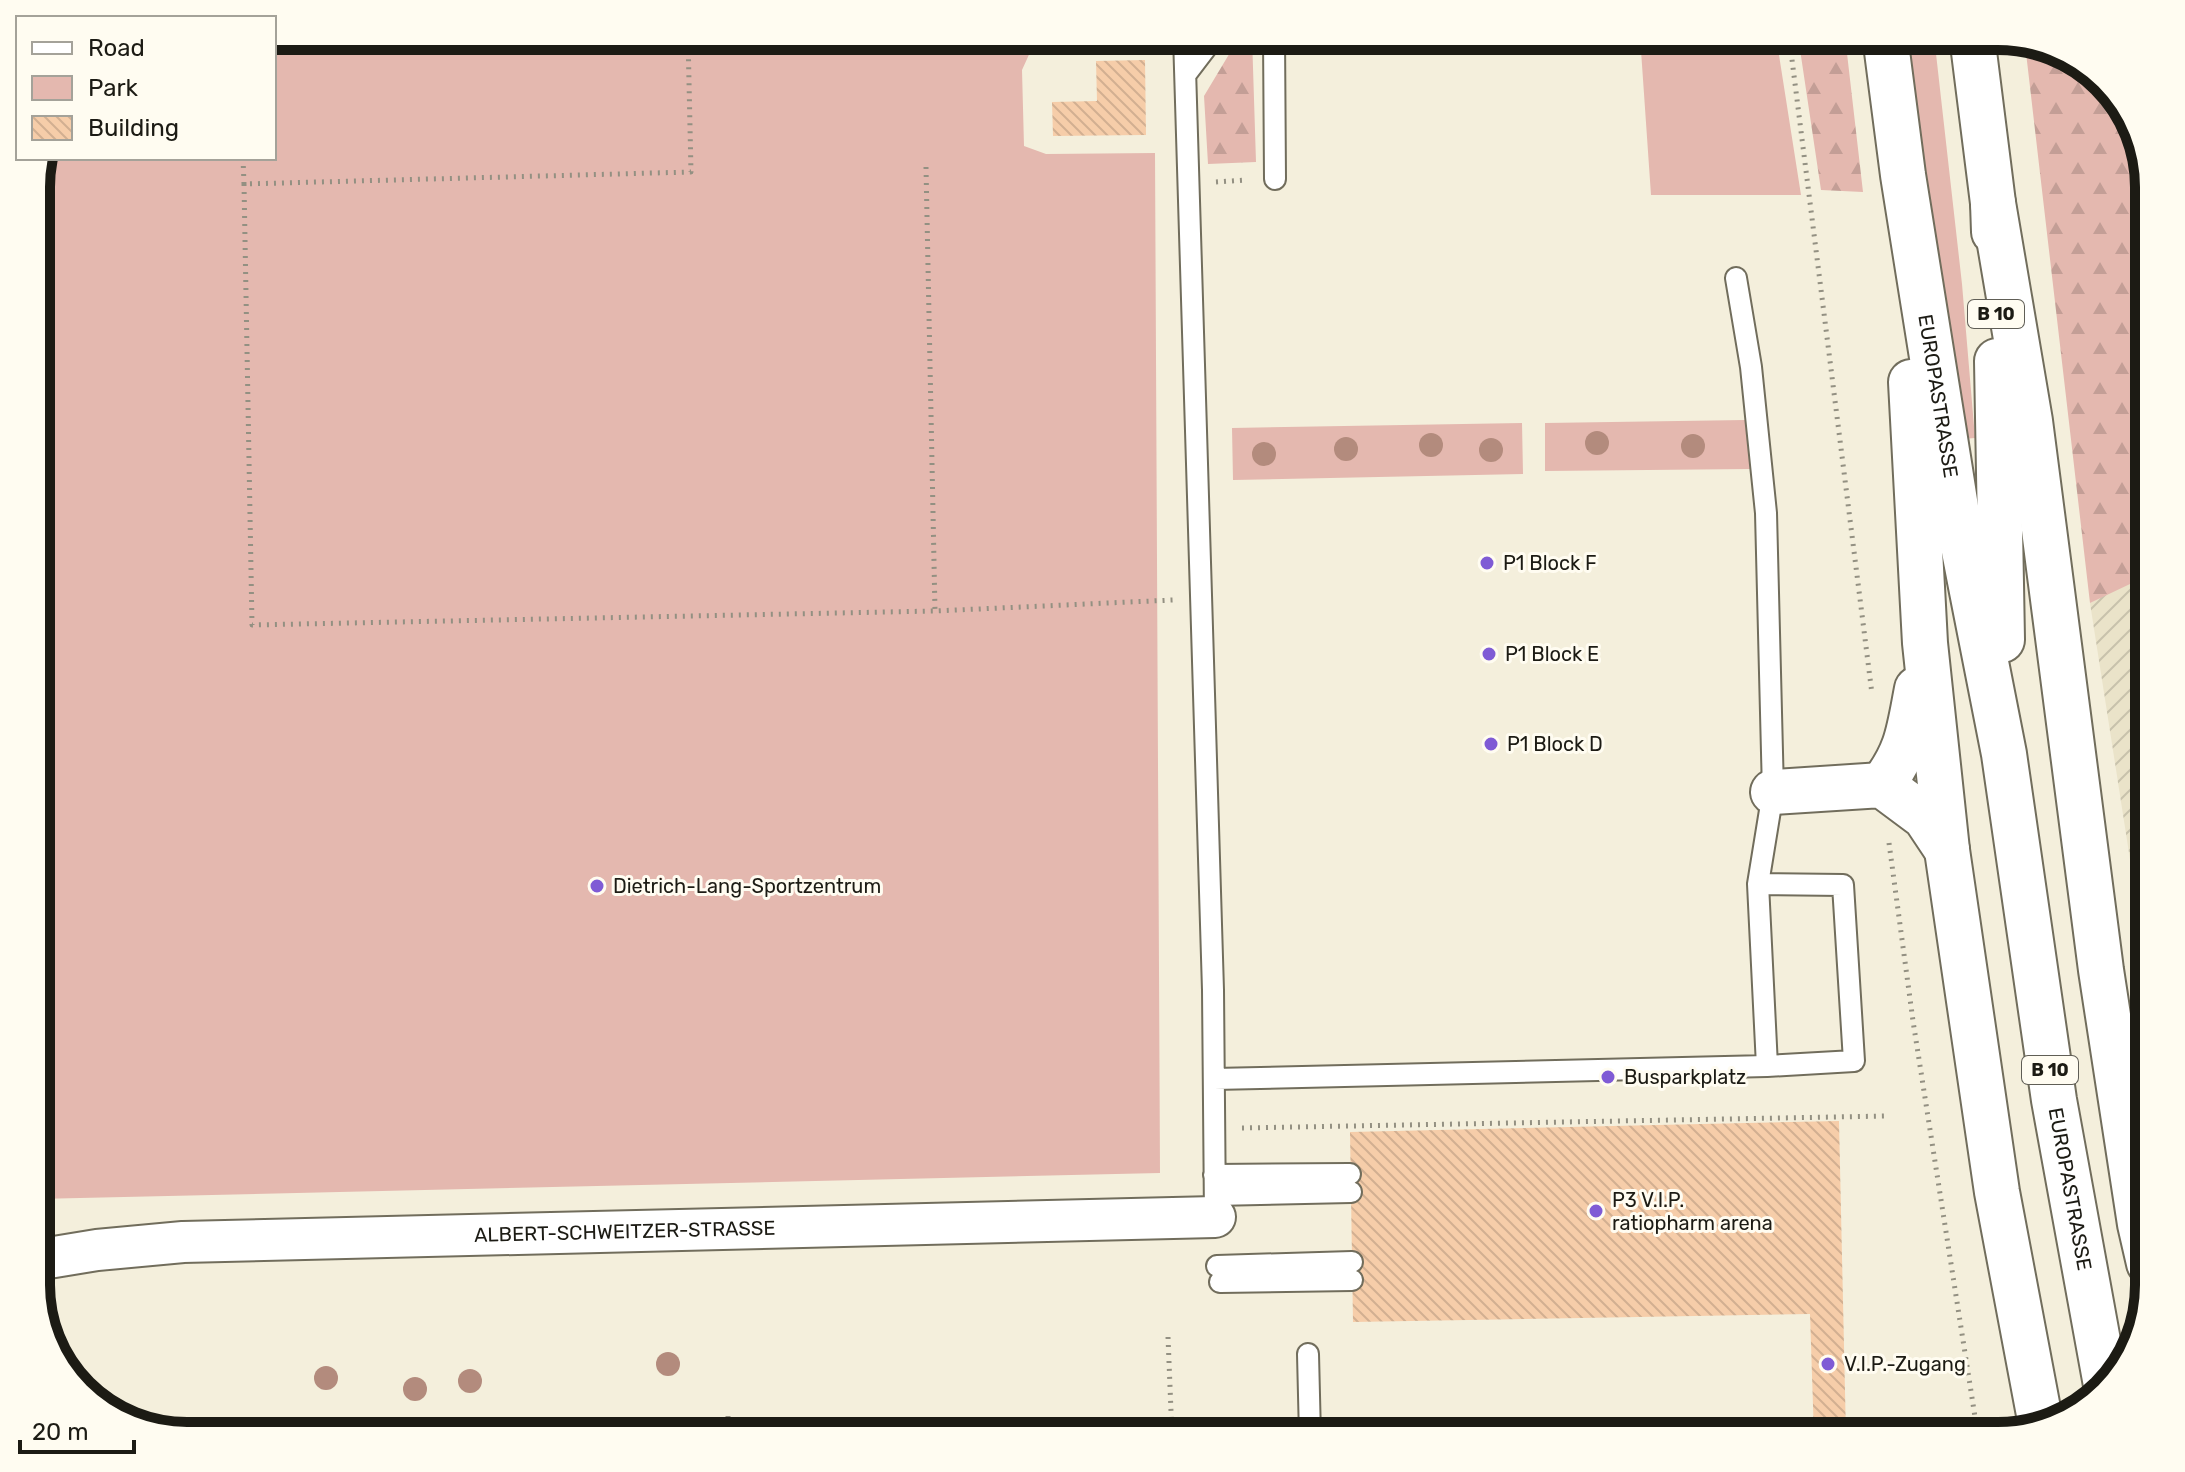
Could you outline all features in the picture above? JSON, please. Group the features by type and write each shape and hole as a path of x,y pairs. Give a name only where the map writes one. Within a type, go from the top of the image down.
{"main road":[{"name":"EUROPASTRASSE","path":"1887,50 1903,175 1958,520 2004,754 2054,1100 2104,1372"},
{"name":"EUROPASTRASSE","path":"1974,50 1993,203 2004,754"},
{"path":"1903,175 1925,643 1947,850 1997,1192 2039,1415"},
{"path":"1993,203 2030,421 2101,970 2135,1191"},
{"path":"1882,785 1899,762 1907,743 1925,643"},
{"path":"1773,792 1882,785 1925,817 1947,850"}],"street":[{"name":"ALBERT-SCHWEITZER-STRASSE","path":"50,1258 183,1242 1215,1195"}],"lane":[{"path":"1185,50 1213,990 1215,1195"},
{"path":"1186,74 1204,50"},
{"path":"1274,50 1275,179"},
{"path":"1736,278 1751,367 1766,513 1773,792 1758,884 1767,1066"},
{"path":"1214,1079 1767,1066 1854,1061 1843,885 1758,884"},
{"path":"1350,1183 1267,1194 1215,1195 1350,1183"},
{"path":"1271,1264 1352,1271 1219,1274 1271,1264"},
{"path":"1308,1354 1310,1422"}],"path":[{"path":"244,184 691,172 688,50"},
{"path":"1791,50 1874,705"},
{"path":"243,160 252,625 935,611 1201,600"},
{"path":"926,167 935,611"},
{"path":"1190,183 1275,179"},
{"path":"1882,785 1913,1021 1976,1422"},
{"path":"1213,1129 1888,1116"},
{"path":"1168,1337 1171,1422"},
{"path":"728,1416 728,1422"}],"shaded area":[{"path":"2135,579 2135,891 2090,603"}],"green space":[{"name":"Dietrich-Lang-Sportzentrum","path":"276,50 1031,50 1022,70 1024,146 1046,154 1155,153 1160,1173 50,1199 50,178 53,160 276,160"},
{"path":"1232,50 1252,50 1256,162 1208,164 1204,96"},
{"path":"1641,50 1778,50 1801,195 1651,195"},
{"path":"1800,50 1847,50 1863,192 1821,190"},
{"path":"1907,50 1936,50 1962,284 1975,438 1962,439"},
{"path":"2026,53 2042,57 2074,73 2101,97 2121,127 2132,160 2135,187 2135,582 2090,603"},
{"path":"1745,420 1750,469 1545,471 1545,423"},
{"path":"1522,423 1523,474 1233,480 1232,428"}],"building":[{"path":"1145,60 1146,135 1053,136 1052,102 1097,101 1096,61"},
{"name":"P3 V.I.P. ratiopharm arena","path":"1839,1121 1846,1422 1814,1422 1810,1314 1353,1322 1350,1132"}],"place":[{"name":"P1 Block F","path":"1487,563"},
{"name":"P1 Block E","path":"1489,654"},
{"name":"P1 Block D","path":"1491,744"},
{"name":"Dietrich-Lang-Sportzentrum","path":"597,886"},
{"name":"Busparkplatz","path":"1608,1077"},
{"name":"P3 V.I.P. ratiopharm arena","path":"1596,1211"},
{"name":"V.I.P.-Zugang","path":"1828,1364"}]}
